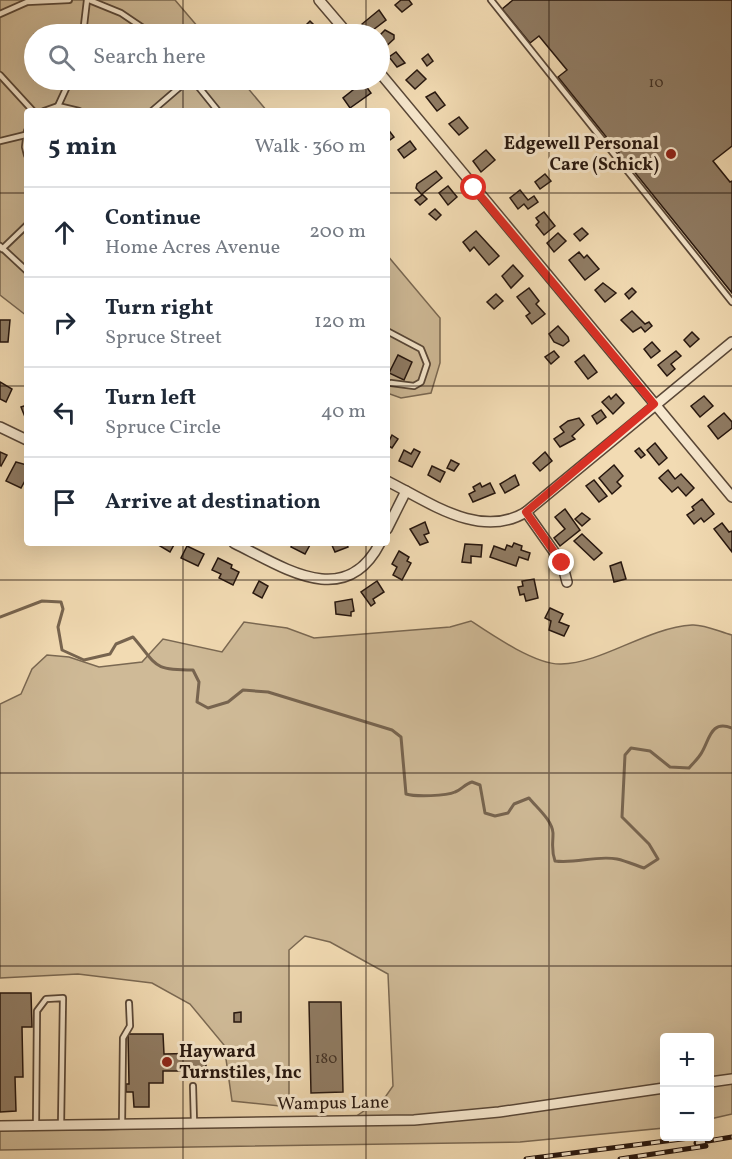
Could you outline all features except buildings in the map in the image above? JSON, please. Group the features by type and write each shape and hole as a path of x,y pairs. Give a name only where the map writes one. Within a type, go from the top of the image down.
{"street":[{"path":"319,0 339,24"},
{"path":"390,85 732,497"},
{"path":"390,483 480,523 505,522 526,512 654,404 732,342"},
{"path":"0,427 24,439"},
{"path":"390,523 406,491"},
{"path":"526,512 562,563 567,582"},
{"path":"240,546 291,571 323,580 354,574 369,562 378,546"},
{"path":"714,1081 732,1079"},
{"name":"Wampus Lane","path":"0,1125 414,1120 499,1112 660,1089"}],"lane":[{"path":"0,14 27,2 69,0"},
{"path":"84,24 88,0 122,13 138,24"},
{"path":"491,0 732,302"},
{"path":"0,75 30,108"},
{"path":"58,106 65,90"},
{"path":"156,108 178,90"},
{"path":"200,90 215,108"},
{"path":"52,108 58,106 66,108"},
{"path":"0,141 24,134"},
{"path":"24,228 1,247 24,268"},
{"path":"390,333 421,349 427,364 420,382 414,386 392,383"},
{"path":"36,1125 37,1011 46,999 63,998 61,1125"},
{"path":"122,1124 123,1038 130,1026 129,1003"},
{"path":"194,1086 194,1122"}],"shaded area":[{"path":"0,0 175,0 195,24 24,24 24,90 249,90 264,108 24,108 24,314 0,295"},
{"path":"390,259 440,318 440,363 431,393 401,398 390,394"},
{"path":"471,621 527,655 561,664 593,658 675,627 697,625 732,635 732,1114 714,1118 714,1033 660,1033 660,1128 520,1142 0,1150 0,1129 103,1130 237,1124 346,1123 386,1096 393,1086 388,974 330,942 305,936 289,950 289,1107 232,1101 224,1045 190,1004 152,983 78,974 0,978 0,704 21,694 32,669 47,655 69,657 99,667 142,662 163,639 222,652 244,622 287,628 314,638 450,627"}],"waterway":[{"path":"0,617 42,601 61,602 63,609 58,627 62,650 84,660 110,654 116,644 133,637 157,664 170,669 193,670 199,682 197,702 208,708 228,702 243,690 268,692 392,730 401,737 406,794 424,796 451,793 472,782 480,785 485,813 495,816 508,813 514,804 529,798 552,828 555,861 609,858 644,868 658,859 649,844 622,817 625,755 631,748 650,751 670,767 689,768 701,754 715,728 720,726 732,728"}],"railway":[{"path":"696,1143 732,1137"},
{"path":"526,1159 666,1141"},
{"path":"620,1159 706,1146"}],"place":[{"name":"Edgewell Personal Care (Schick)","path":"671,154"},
{"name":"Hayward Turnstiles, Inc","path":"167,1062"}],"route":[{"path":"474,188 654,404 526,512 562,563"}]}
